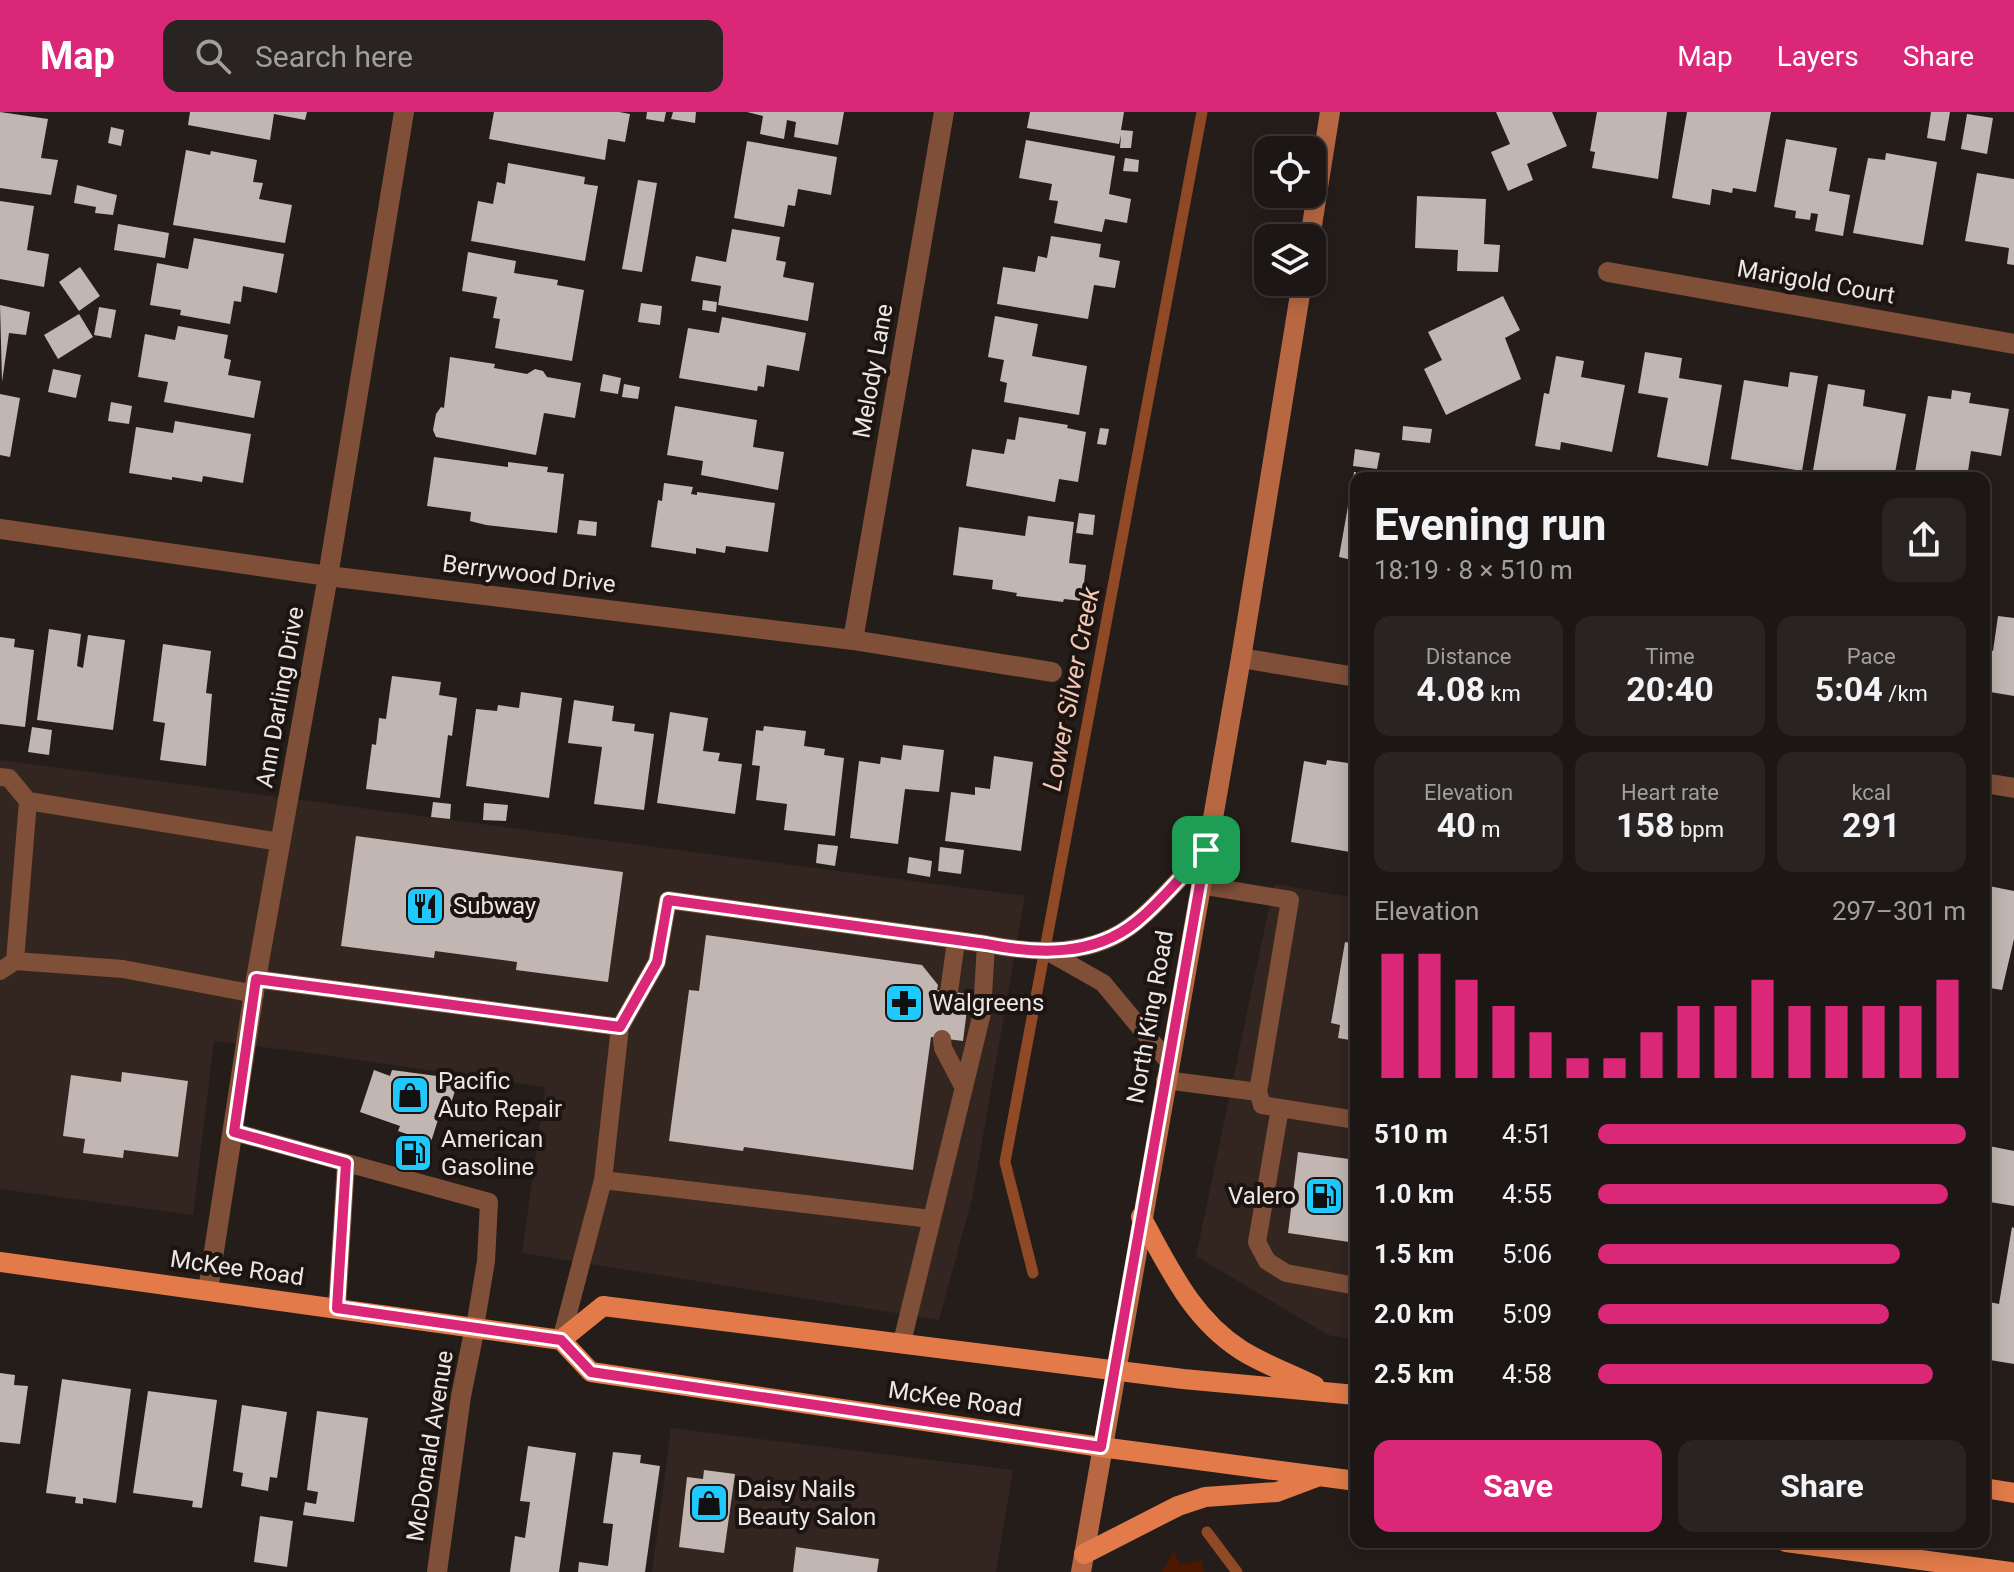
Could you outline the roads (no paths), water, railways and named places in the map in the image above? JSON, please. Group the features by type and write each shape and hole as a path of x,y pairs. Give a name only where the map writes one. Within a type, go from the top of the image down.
{"main road":[{"path":"1312,224 1330,112"},
{"name":"North King Road","path":"1082,1563 1241,658 1300,296"},
{"path":"1141,1217 1186,1298 1204,1322 1242,1351 1325,1391"},
{"name":"McKee Road","path":"0,1262 561,1340 591,1372 1101,1447 1350,1480"},
{"name":"McKee Road","path":"561,1340 603,1306 1195,1380 1350,1394"},
{"path":"1082,1563 1191,1501 1205,1497 1277,1492 1321,1475"},
{"path":"1990,1489 2014,1493"},
{"path":"1831,1548 2010,1572"}],"street":[{"name":"Ann Darling Drive","path":"208,1290 256,986 328,576 404,112"},
{"name":"Melody Lane","path":"853,640 944,112"},
{"name":"Marigold Court","path":"1608,272 2014,344"},
{"name":"Berrywood Drive","path":"0,529 328,576 853,640 1052,672"},
{"path":"1241,658 1350,676"},
{"path":"1990,784 2014,788"},
{"name":"McDonald Avenue","path":"437,1572 461,1396 475,1327"}],"lane":[{"path":"0,777 9,778 28,801 280,842"},
{"path":"28,801 8,966 123,969 620,1027"},
{"path":"561,1340 603,1180 620,1027 657,962 668,900 1050,953 1105,941 1136,923 1206,850"},
{"path":"1200,885 1290,900 1258,1092 1262,1105 1350,1119"},
{"path":"949,992 956,941"},
{"path":"902,1342 982,1013 986,944"},
{"path":"1050,953 1103,983 1125,1007 1167,1071 1258,1092"},
{"path":"942,1039 943,1048 964,1088"},
{"path":"1280,1108 1257,1242 1267,1261 1286,1273 1350,1285"},
{"path":"234,1132 489,1202 486,1261 475,1327"},
{"path":"337,1308 346,1163"},
{"path":"603,1180 931,1219"}],"waterway":[{"name":"Lower Silver Creek","path":"1033,1273 1005,1162 1202,112"},
{"name":"Lower Silver Creek","path":"1207,1532 1237,1572"}],"place":[{"name":"Subway","path":"425,906"},
{"name":"Walgreens","path":"904,1003"},
{"name":"Pacific Auto Repair","path":"410,1095"},
{"name":"American Gasoline","path":"413,1153"},
{"name":"Valero","path":"1324,1196"},
{"name":"Daisy Nails Beauty Salon","path":"709,1503"}]}
